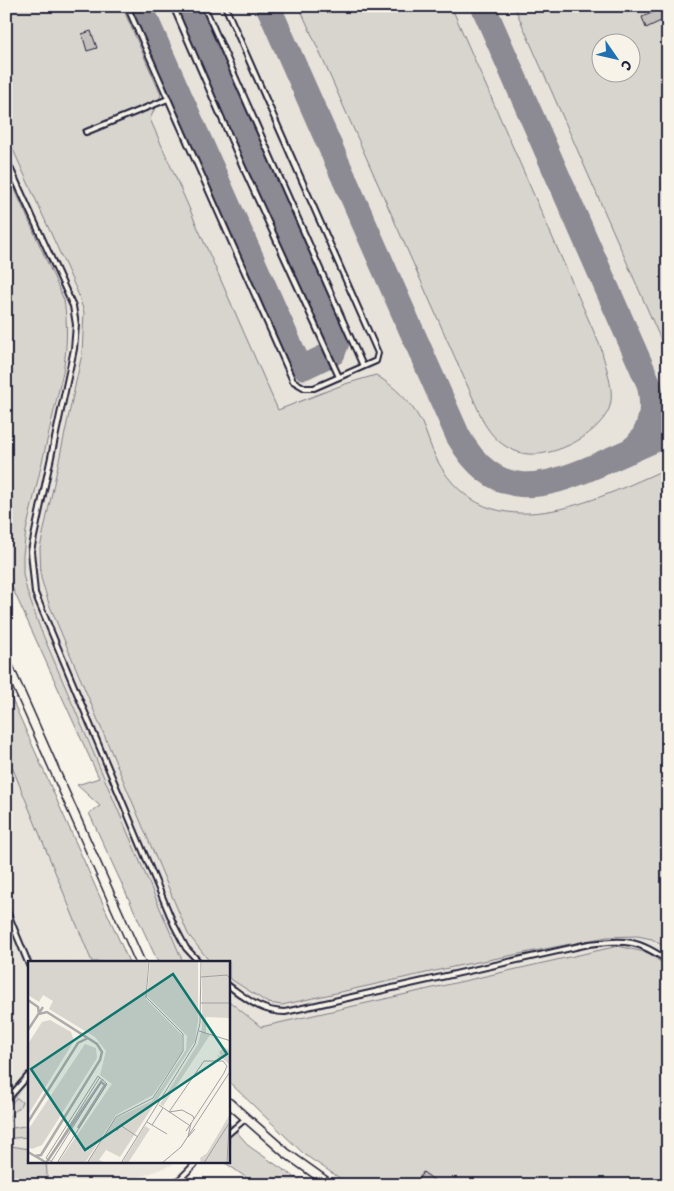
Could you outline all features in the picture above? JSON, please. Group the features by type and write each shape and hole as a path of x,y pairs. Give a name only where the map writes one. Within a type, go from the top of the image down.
{"street":[{"path":"6,661 140,961"},
{"path":"230,1104 245,1119 331,1185"}],"lane":[{"path":"127,6 294,382 305,388 314,388 376,361 378,353 225,6"},
{"path":"173,6 242,164 339,377"},
{"path":"204,6 363,366"},
{"path":"86,132 168,99"},
{"path":"6,159 73,306 76,325 74,349 66,392 31,551 35,593 174,925 186,948 198,961"},
{"path":"6,295 8,299 6,300"},
{"path":"6,909 28,963"},
{"path":"230,987 262,1009 270,1012 285,1012 589,944 616,941 641,944 668,961"},
{"path":"6,1101 28,1076"},
{"path":"230,1132 245,1119"},
{"path":"171,1185 182,1178 195,1164"}],"shaded area":[{"path":"6,6 668,6 668,1185 464,1185 456,1182 230,1002 230,961 183,961 101,778 6,575"},
{"path":"6,6 122,6 161,95 150,119 278,410 345,384 376,375 396,390 412,407 421,421 437,460 459,489 484,506 514,513 545,512 577,505 609,494 668,468 668,949 652,939 637,936 607,937 462,965 282,1005 268,1003 230,979 230,961 209,961 188,934 49,604 41,578 40,548 82,354 84,312 77,291 6,134"},
{"path":"299,6 451,6 601,348 611,387 611,402 603,419 583,438 556,450 530,454 518,452 507,447 498,441 487,428"},
{"path":"514,6 668,6 668,351 661,340"},
{"path":"6,169 64,300 66,327 63,372 26,531 23,574 40,628 183,961 158,961 89,813 100,806 77,785 99,778 6,574"},
{"path":"6,686 129,961 92,961 6,752"},
{"path":"6,752 92,961 28,961 28,1164 174,1164 119,1185 6,1185"},
{"path":"618,946 649,953 668,968 668,1185 350,1185 305,1155 230,1083 230,1002 261,1027"},
{"path":"17,1098 22,1102 19,1108 9,1116 13,1128 28,1125 28,1137 14,1138 11,1141 11,1146 28,1149 28,1164 46,1164 48,1185 6,1185 6,1107"},
{"path":"230,1124 250,1147 306,1185 257,1185 227,1164 230,1164"}],"building":[{"path":"659,10 666,14 663,20 646,28 642,17"},
{"path":"91,31 97,48 87,51 82,34"},
{"path":"423,1172 434,1180 431,1185 415,1185"}],"taxiway":[{"path":"140,6 298,363 304,367 333,353 337,342 188,6"},
{"path":"268,6 458,436 472,457 488,472 504,481 521,484 539,484 578,473 668,434"},
{"path":"483,6 649,384 652,402 650,421 643,438 630,451"}]}
